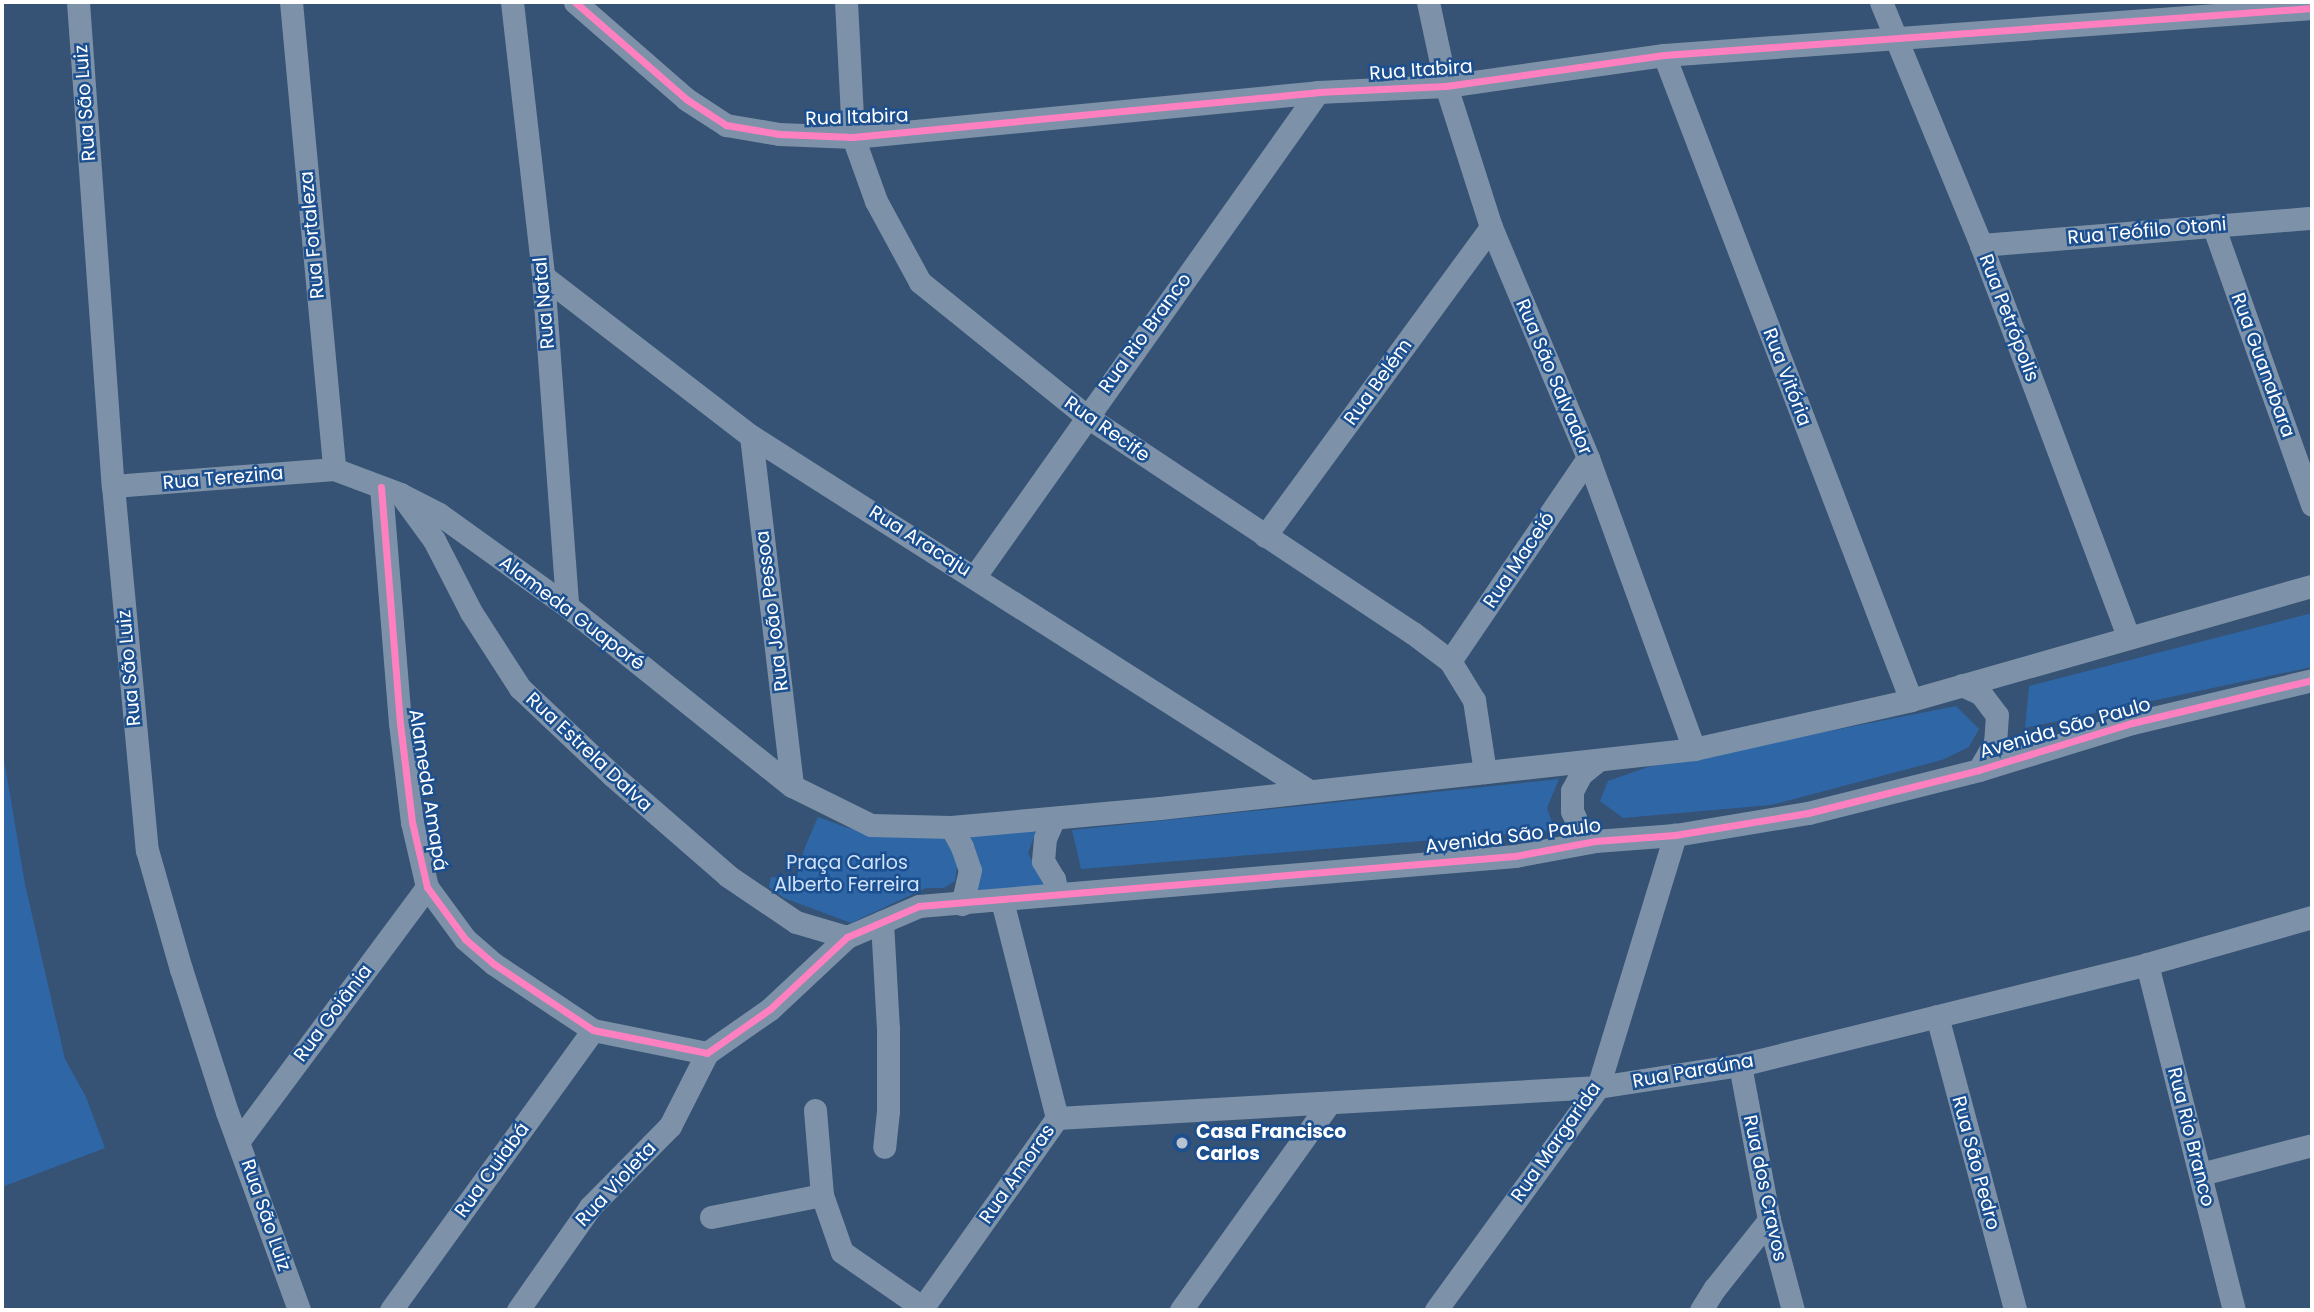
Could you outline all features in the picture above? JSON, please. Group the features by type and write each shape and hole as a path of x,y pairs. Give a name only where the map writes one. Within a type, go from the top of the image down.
{"street":[{"name":"Rua São Luiz","path":"78,2 113,486 148,850 181,969 227,1112 240,1139 299,1310"},
{"name":"Rua Fortaleza","path":"291,2 334,469"},
{"name":"Rua Natal","path":"512,2 542,276 567,606"},
{"name":"Rua Itabira","path":"575,2 686,99 726,125 779,134 853,136 1318,92 1446,86 1664,55 2312,8"},
{"name":"Rua Recife","path":"846,2 853,136 876,201 920,282 1086,416 1413,633 1450,661 1474,699 1485,772"},
{"name":"Rua São Salvador","path":"1428,2 1446,86 1491,227 1588,458 1694,749"},
{"name":"Rua Petrópolis","path":"1881,2 1981,244 2128,637"},
{"name":"Rua Vitória","path":"1664,55 1911,700"},
{"name":"Rua Rio Branco","path":"975,576 1318,92"},
{"name":"Rua Teófilo Otoni","path":"1981,244 2312,218"},
{"name":"Rua Guanabara","path":"2213,225 2312,505"},
{"name":"Rua Belém","path":"1265,536 1491,227"},
{"name":"Rua Aracaju","path":"542,276 751,436 975,576 1309,791"},
{"name":"Rua João Pessoa","path":"751,436 792,786"},
{"name":"Rua Maceió","path":"1450,661 1588,458"},
{"name":"Rua Terezina","path":"113,486 334,469"},
{"name":"Alameda Guaporé","path":"334,469 391,490 439,514 567,606 792,786"},
{"name":"Alameda Amapá","path":"391,490 400,723 412,822 427,887 466,939 484,955 593,1030 707,1053"},
{"name":"Rua Estrela Dalva","path":"391,490 434,540 471,612 520,688 612,775 728,876 796,922 847,937"},
{"path":"792,786 870,825 950,827 1596,762 1694,749 1911,700 2312,586"},
{"name":"Avenida São Paulo","path":"707,1053 771,1009 847,937 919,906 1515,856 1595,841 1675,835 1808,813 1979,770 2133,723 2312,680"},
{"path":"1962,685 1981,694 1997,715 1995,741 1979,770"},
{"path":"1595,841 1580,829 1572,811 1572,791 1581,774 1596,762"},
{"path":"1054,818 1045,838 1043,861 1054,879 1057,893"},
{"path":"950,827 962,847 970,870 962,904"},
{"name":"Rua Margarida","path":"1436,1310 1598,1087 1675,835"},
{"name":"Rua Goiânia","path":"240,1139 427,887"},
{"name":"Rua Amoras","path":"922,1309 1057,1118 1002,901"},
{"name":"Rua Paraúna","path":"1057,1118 1598,1087 1740,1065 2147,964 2312,917"},
{"path":"882,922 888,1030 888,1111 884,1147"},
{"name":"Rua Rio Branco","path":"2147,964 2234,1310"},
{"name":"Rua São Pedro","path":"1937,1016 2015,1310"},
{"name":"Rua Cuiabá","path":"391,1310 593,1030"},
{"name":"Rua Violeta","path":"517,1310 590,1207 670,1126 707,1053"},
{"name":"Rua dos Cravos","path":"1740,1065 1769,1220 1793,1310"},
{"path":"1181,1310 1329,1103"},
{"path":"816,1110 822,1195 842,1252 922,1309"},
{"path":"2201,1174 2312,1145"},
{"path":"711,1217 822,1195"},
{"path":"1701,1310 1769,1220"}],"green space":[{"path":"2312,613 2312,667 2025,728 2029,686"},
{"path":"1956,706 1979,729 1969,747 1942,760 1771,805 1623,818 1600,801 1608,781 1648,767"},
{"path":"2,747 25,884 65,1059 86,1097 105,1148 2,1187"},
{"path":"1559,779 1547,808 1555,830 1081,869 1072,830"},
{"name":"Praça Carlos Alberto Ferreira","path":"818,817 848,828 885,833 940,832 958,861 955,881 944,888 926,888 851,923 784,898 769,887 771,877 781,878 794,886 805,847"},
{"path":"1039,824 1028,853 1045,887 978,892 965,832"}],"cycle path":[{"path":"575,2 686,99 726,125 779,134 853,137 1318,92 1446,86 1664,55 2312,8"},
{"path":"381,487 400,723 412,822 427,887 465,939 494,964 593,1030 707,1053 770,1009 847,937 919,906 1515,856 1595,841 1675,835 1808,813 1979,770 2132,723 2312,680"}],"place":[{"name":"Casa Francisco Carlos","path":"1182,1143"}]}
